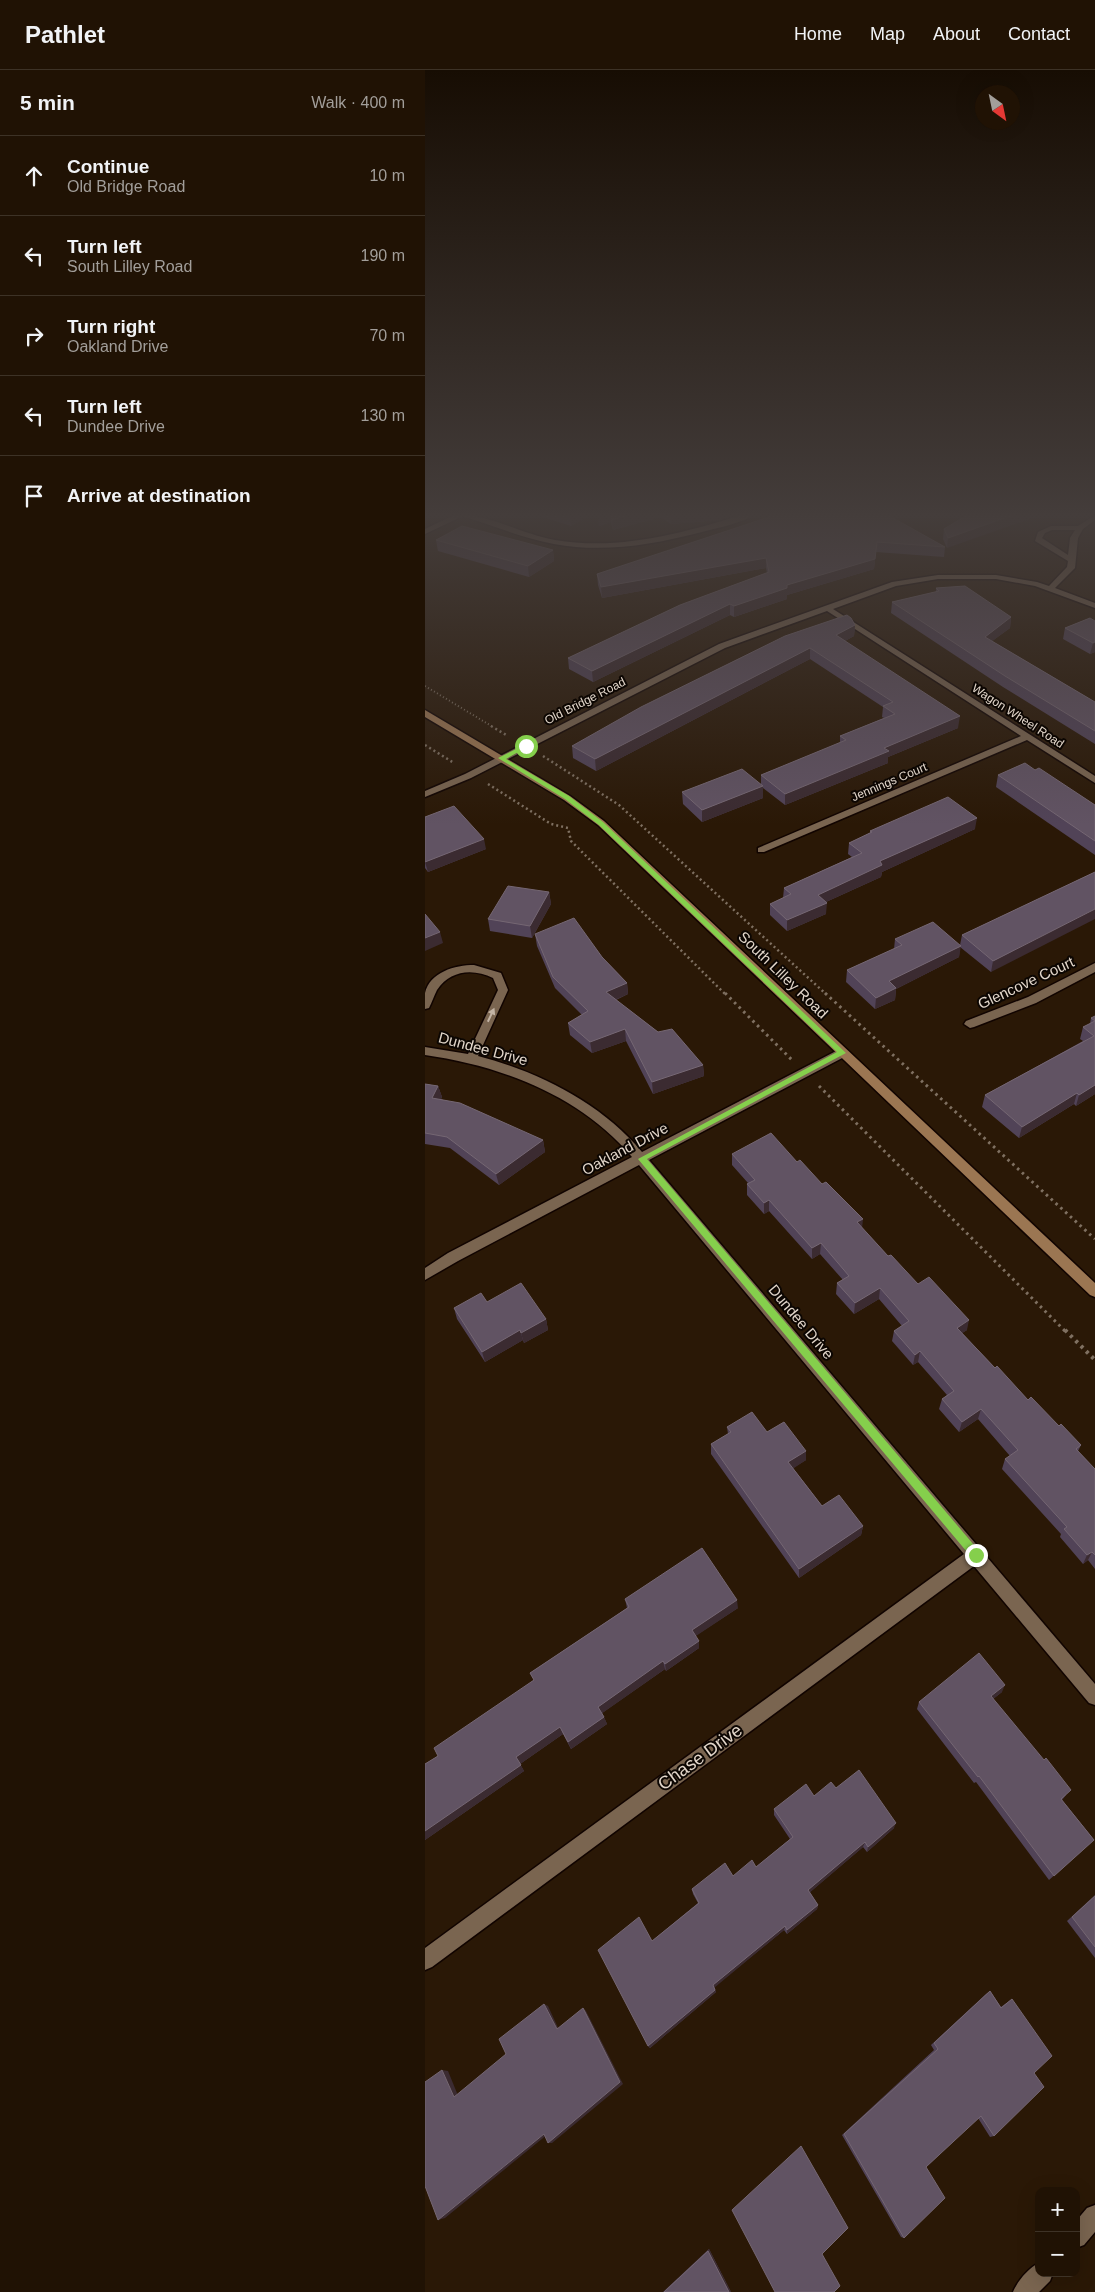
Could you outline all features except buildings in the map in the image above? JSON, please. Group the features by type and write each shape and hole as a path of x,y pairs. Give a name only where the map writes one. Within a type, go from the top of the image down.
{"street":[{"name":"Old Bridge Road","path":"425,794 501,758 723,646 800,618"},
{"name":"Wagon Wheel Road","path":"842,618 1095,780"},
{"name":"South Lilley Road","path":"425,713 567,798 601,824 1095,1291"},
{"name":"Jennings Court","path":"761,850 1027,737"},
{"name":"Glencove Court","path":"970,1024 1032,1000 1095,967"},
{"path":"425,1005 436,982 454,971 478,968 497,976 503,990 471,1060"},
{"name":"Dundee Drive","path":"425,1051 471,1060 529,1078 566,1096 602,1119 642,1159 1095,1697"},
{"name":"Oakland Drive","path":"425,1275 453,1257 842,1053"},
{"name":"Chase Drive","path":"425,1960 976,1555"},
{"path":"1080,2232 1095,2216"},
{"path":"1025,2292 1038,2277"}],"path":[{"path":"425,686 512,738"},
{"path":"425,745 458,766"},
{"path":"542,756 619,805 1095,1239"},
{"path":"481,780 551,824 568,828 571,841 797,1064"},
{"path":"817,1083 1095,1360"}],"route":[{"path":"526,746 501,758 567,798 601,824 842,1053 642,1159 976,1555"}]}
